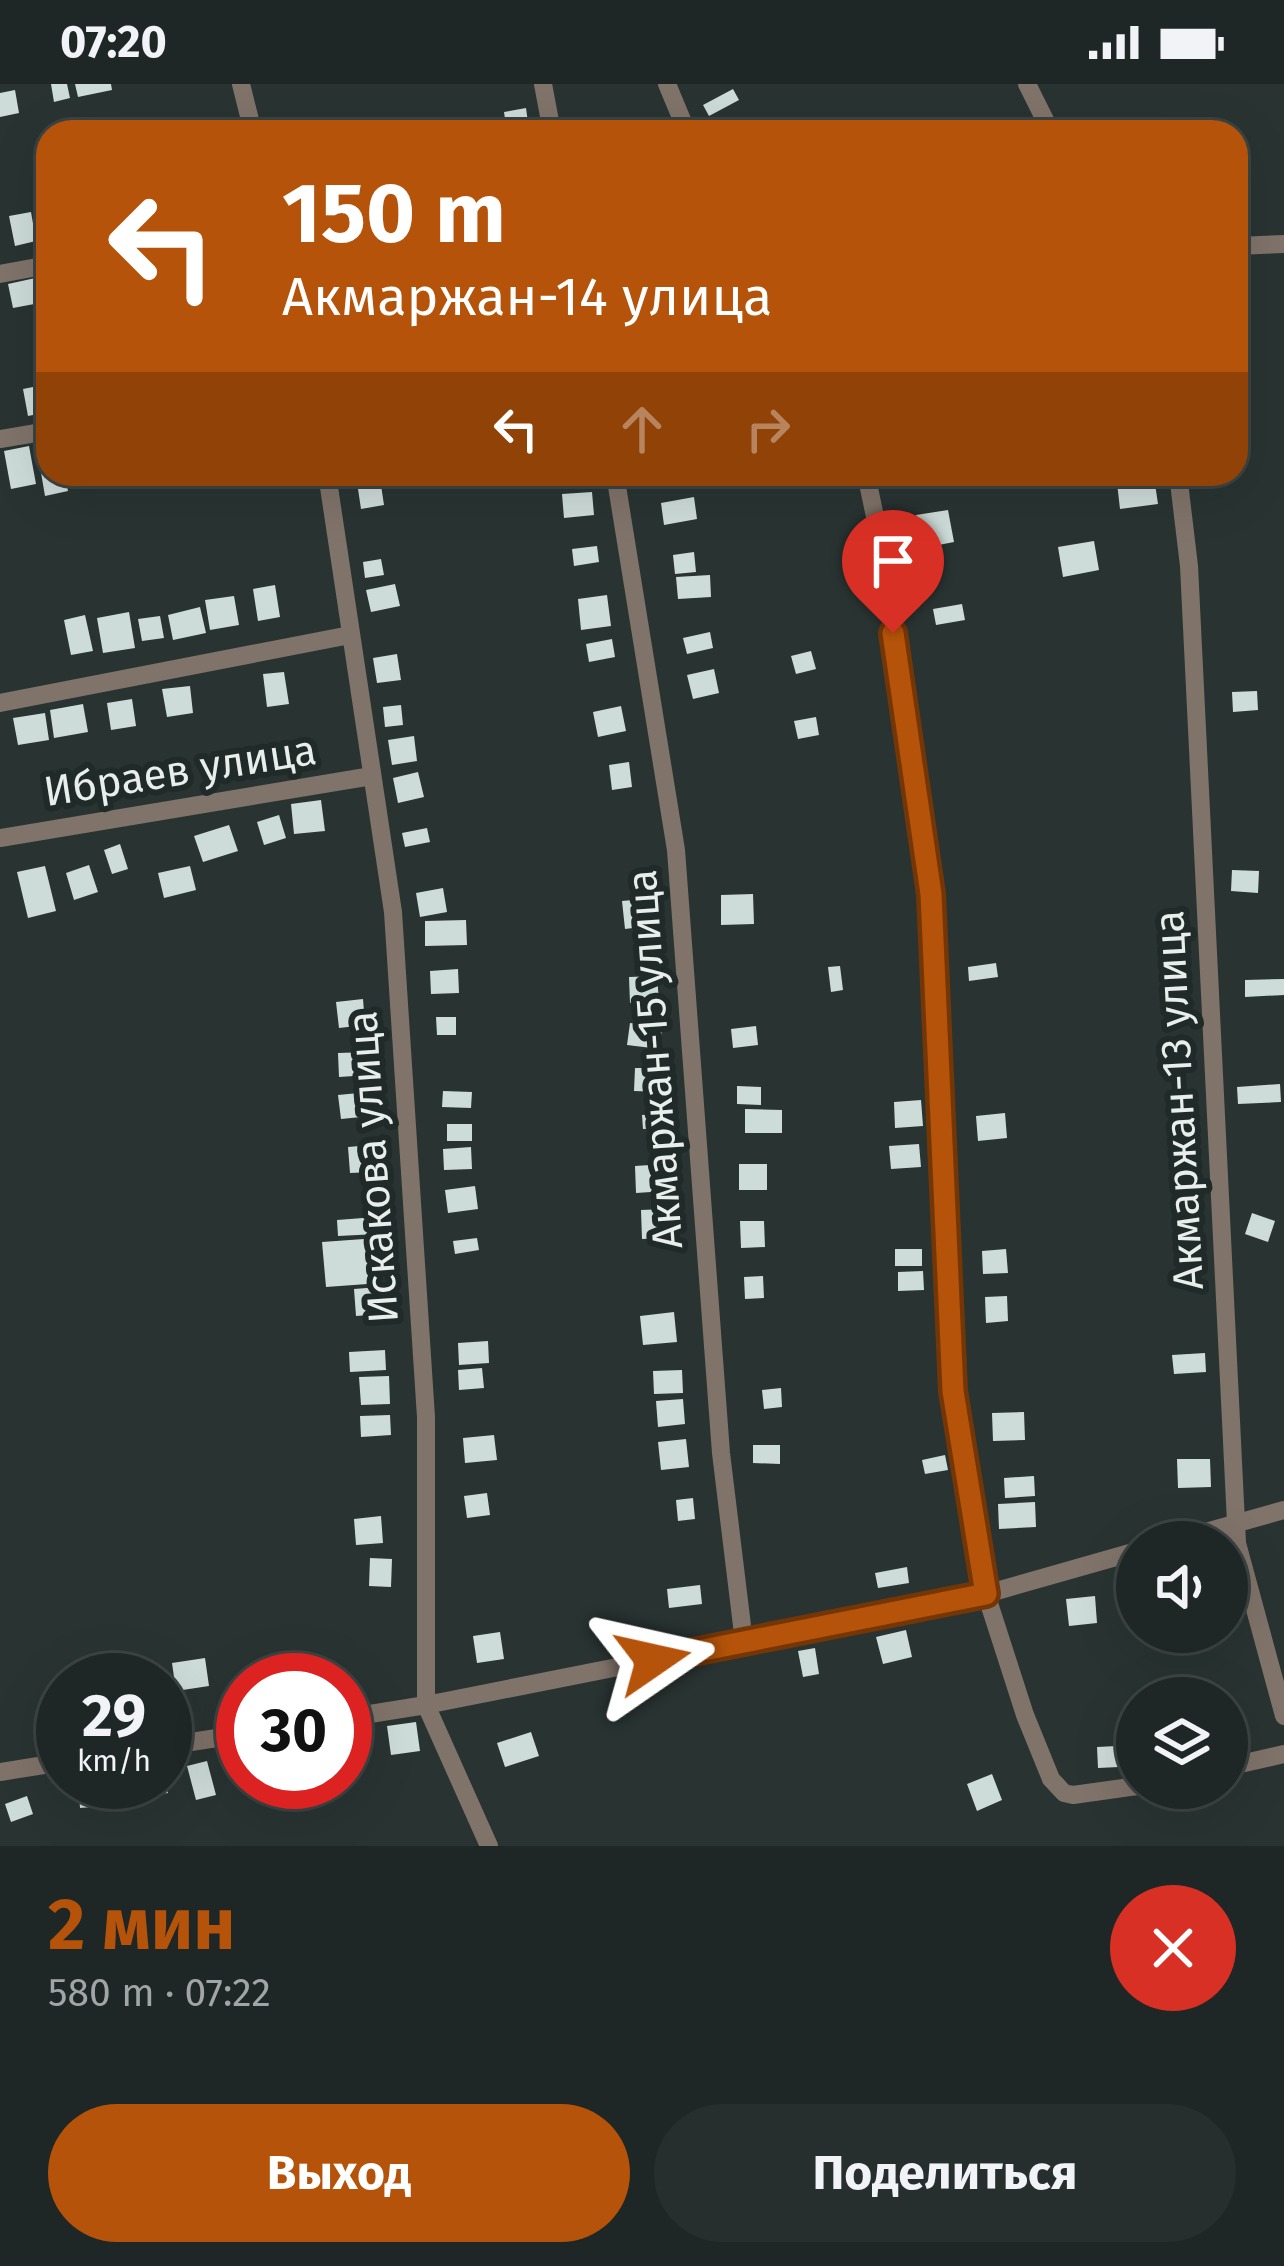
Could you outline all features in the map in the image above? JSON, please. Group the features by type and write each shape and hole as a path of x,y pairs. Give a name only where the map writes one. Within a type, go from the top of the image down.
{"street":[{"path":"241,84 250,120"},
{"path":"543,84 550,120"},
{"path":"667,84 682,120"},
{"path":"1027,84 1045,120"},
{"path":"1248,246 1284,244"},
{"path":"0,274 36,267"},
{"path":"0,439 36,433"},
{"name":"Искакова улица","path":"329,486 393,912 426,1417 426,1705 489,1846"},
{"name":"Акмаржан-15 улица","path":"617,486 676,850 721,1453 744,1642"},
{"path":"869,486 931,894 953,1391 986,1594 1051,1779 1073,1795 1116,1789"},
{"name":"Акмаржан-13 улица","path":"1179,486 1189,566 1236,1521"},
{"path":"0,703 350,635"},
{"name":"Ибраев улица","path":"0,838 372,776"},
{"path":"1243,1521 1284,1510"},
{"path":"372,1714 986,1594 1116,1557"},
{"name":"Акмаржан-13 улица","path":"1248,1583 1284,1716"},
{"path":"1248,1762 1284,1754"},
{"path":"0,1772 36,1766"}],"building":[{"path":"51,84 67,84 70,98 54,102"},
{"path":"75,84 111,84 112,90 78,97"},
{"path":"733,89 739,100 709,116 703,105"},
{"path":"15,90 19,113 0,117 0,93"},
{"path":"526,108 528,120 505,120 504,112"},
{"path":"31,212 36,241 15,246 9,216"},
{"path":"36,278 36,304 13,308 8,284"},
{"path":"36,386 36,414 28,416 23,389"},
{"path":"29,446 36,484 11,489 4,451"},
{"path":"43,486 67,486 68,491 45,496"},
{"path":"381,486 384,505 361,509 358,489"},
{"path":"1117,486 1155,486 1158,504 1120,509"},
{"path":"592,492 594,515 564,518 562,494"},
{"path":"694,497 697,519 664,525 661,503"},
{"path":"948,510 954,542 923,548 916,515"},
{"path":"1094,541 1099,570 1063,577 1058,547"},
{"path":"597,546 599,562 574,566 572,549"},
{"path":"694,552 696,572 675,574 673,555"},
{"path":"381,559 384,575 365,578 363,562"},
{"path":"710,575 711,597 678,599 676,577"},
{"path":"395,584 400,606 371,612 366,590"},
{"path":"275,585 280,617 258,621 253,589"},
{"path":"607,595 611,626 581,630 578,599"},
{"path":"234,596 239,625 210,630 205,600"},
{"path":"962,604 965,620 936,625 933,609"},
{"path":"200,607 206,633 173,640 168,615"},
{"path":"129,612 135,648 103,653 97,618"},
{"path":"85,615 93,651 71,655 64,620"},
{"path":"160,616 164,638 142,641 138,619"},
{"path":"710,632 713,648 687,654 683,638"},
{"path":"612,639 615,657 589,662 586,644"},
{"path":"811,651 816,669 796,674 791,656"},
{"path":"397,654 401,680 377,683 373,658"},
{"path":"714,669 719,693 693,699 687,675"},
{"path":"284,672 289,704 267,707 263,674"},
{"path":"190,686 193,713 167,717 162,689"},
{"path":"1257,691 1258,710 1233,712 1232,692"},
{"path":"132,699 136,726 111,730 107,703"},
{"path":"83,704 88,732 54,738 50,710"},
{"path":"401,705 403,725 385,727 383,707"},
{"path":"621,706 626,731 598,737 593,712"},
{"path":"45,713 49,740 18,745 13,718"},
{"path":"816,717 819,735 798,739 794,721"},
{"path":"414,736 417,761 392,765 388,740"},
{"path":"629,762 632,787 612,790 609,765"},
{"path":"418,772 424,797 398,803 393,778"},
{"path":"321,800 325,831 294,834 291,804"},
{"path":"279,815 286,838 264,845 257,822"},
{"path":"229,825 238,851 203,862 194,836"},
{"path":"427,828 430,842 405,847 402,833"},
{"path":"120,844 128,869 112,874 104,850"},
{"path":"89,865 98,892 74,900 66,873"},
{"path":"45,866 56,911 28,918 17,872"},
{"path":"190,866 196,890 164,898 158,873"},
{"path":"1232,870 1259,871 1258,893 1231,891"},
{"path":"443,888 447,912 420,917 416,893"},
{"path":"753,894 754,924 721,925 721,895"},
{"path":"654,898 657,925 625,929 622,901"},
{"path":"466,920 467,945 425,946 425,921"},
{"path":"996,963 998,977 969,981 968,967"},
{"path":"840,966 843,990 831,992 828,967"},
{"path":"458,969 459,993 431,994 430,971"},
{"path":"657,976 659,1002 630,1003 629,977"},
{"path":"1284,979 1284,995 1245,997 1245,980"},
{"path":"363,999 365,1025 339,1028 336,1002"},
{"path":"436,1017 456,1017 456,1035 437,1035"},
{"path":"630,1023 662,1027 660,1049 627,1045"},
{"path":"756,1026 758,1045 733,1048 731,1029"},
{"path":"368,1052 369,1075 339,1077 338,1053"},
{"path":"635,1068 662,1068 662,1092 634,1091"},
{"path":"1280,1084 1281,1102 1238,1104 1237,1087"},
{"path":"737,1086 761,1087 761,1105 737,1104"},
{"path":"443,1091 472,1092 471,1108 442,1107"},
{"path":"369,1092 371,1116 341,1119 338,1095"},
{"path":"921,1100 923,1126 895,1128 894,1102"},
{"path":"745,1109 782,1110 782,1133 745,1133"},
{"path":"1005,1113 1007,1138 978,1141 976,1116"},
{"path":"662,1114 663,1128 643,1129 642,1115"},
{"path":"447,1124 472,1124 472,1141 447,1141"},
{"path":"919,1144 921,1167 891,1169 889,1146"},
{"path":"372,1145 373,1172 350,1173 348,1147"},
{"path":"471,1147 472,1169 444,1170 443,1149"},
{"path":"665,1164 666,1191 636,1193 635,1166"},
{"path":"739,1164 767,1164 767,1190 739,1190"},
{"path":"475,1186 478,1209 448,1213 445,1190"},
{"path":"667,1209 668,1238 642,1239 641,1210"},
{"path":"1252,1213 1275,1221 1268,1242 1245,1234"},
{"path":"376,1217 377,1234 338,1236 337,1220"},
{"path":"740,1221 764,1221 765,1247 741,1248"},
{"path":"378,1238 381,1283 326,1287 322,1242"},
{"path":"477,1238 479,1250 455,1254 453,1241"},
{"path":"895,1249 922,1249 922,1266 895,1266"},
{"path":"1006,1249 1008,1273 983,1274 982,1251"},
{"path":"923,1271 924,1290 898,1291 898,1272"},
{"path":"763,1276 764,1298 745,1299 744,1277"},
{"path":"380,1287 383,1314 356,1316 354,1289"},
{"path":"1007,1296 1008,1321 986,1323 985,1297"},
{"path":"674,1312 677,1342 643,1345 640,1316"},
{"path":"488,1341 489,1363 459,1365 458,1343"},
{"path":"385,1350 386,1370 350,1372 349,1352"},
{"path":"1205,1353 1206,1372 1174,1374 1172,1355"},
{"path":"482,1368 484,1388 459,1390 458,1370"},
{"path":"682,1370 683,1393 654,1394 653,1371"},
{"path":"389,1376 390,1404 361,1405 359,1377"},
{"path":"781,1388 782,1407 764,1409 762,1390"},
{"path":"683,1399 685,1424 658,1427 656,1401"},
{"path":"1024,1412 1025,1440 993,1441 992,1413"},
{"path":"390,1415 391,1435 361,1437 360,1416"},
{"path":"494,1435 497,1460 465,1463 463,1438"},
{"path":"686,1439 689,1467 661,1470 658,1442"},
{"path":"753,1445 780,1445 780,1464 753,1463"},
{"path":"945,1455 948,1470 925,1474 922,1460"},
{"path":"1177,1459 1210,1459 1211,1487 1178,1488"},
{"path":"1034,1476 1035,1496 1005,1498 1004,1478"},
{"path":"487,1493 490,1515 467,1518 464,1496"},
{"path":"693,1498 695,1519 678,1521 676,1500"},
{"path":"1035,1502 1036,1527 999,1529 998,1504"},
{"path":"381,1516 383,1543 356,1545 354,1519"},
{"path":"370,1558 392,1559 391,1587 369,1586"},
{"path":"907,1567 909,1583 878,1588 875,1573"},
{"path":"700,1585 702,1604 669,1608 667,1589"},
{"path":"1095,1596 1097,1623 1069,1626 1066,1599"},
{"path":"906,1630 912,1657 883,1664 876,1637"},
{"path":"500,1632 504,1659 477,1663 473,1636"},
{"path":"815,1648 819,1674 803,1677 798,1651"},
{"path":"205,1658 209,1686 192,1689 192,1660"},
{"path":"416,1722 420,1751 391,1755 387,1726"},
{"path":"531,1732 539,1756 505,1767 497,1743"},
{"path":"1116,1746 1116,1767 1098,1768 1097,1747"},
{"path":"207,1761 216,1795 196,1800 192,1765"},
{"path":"992,1774 1002,1800 977,1811 967,1784"},
{"path":"27,1796 33,1814 11,1822 5,1804"}],"route":[{"path":"653,1660 986,1594 953,1391 931,894 893,633"}]}
